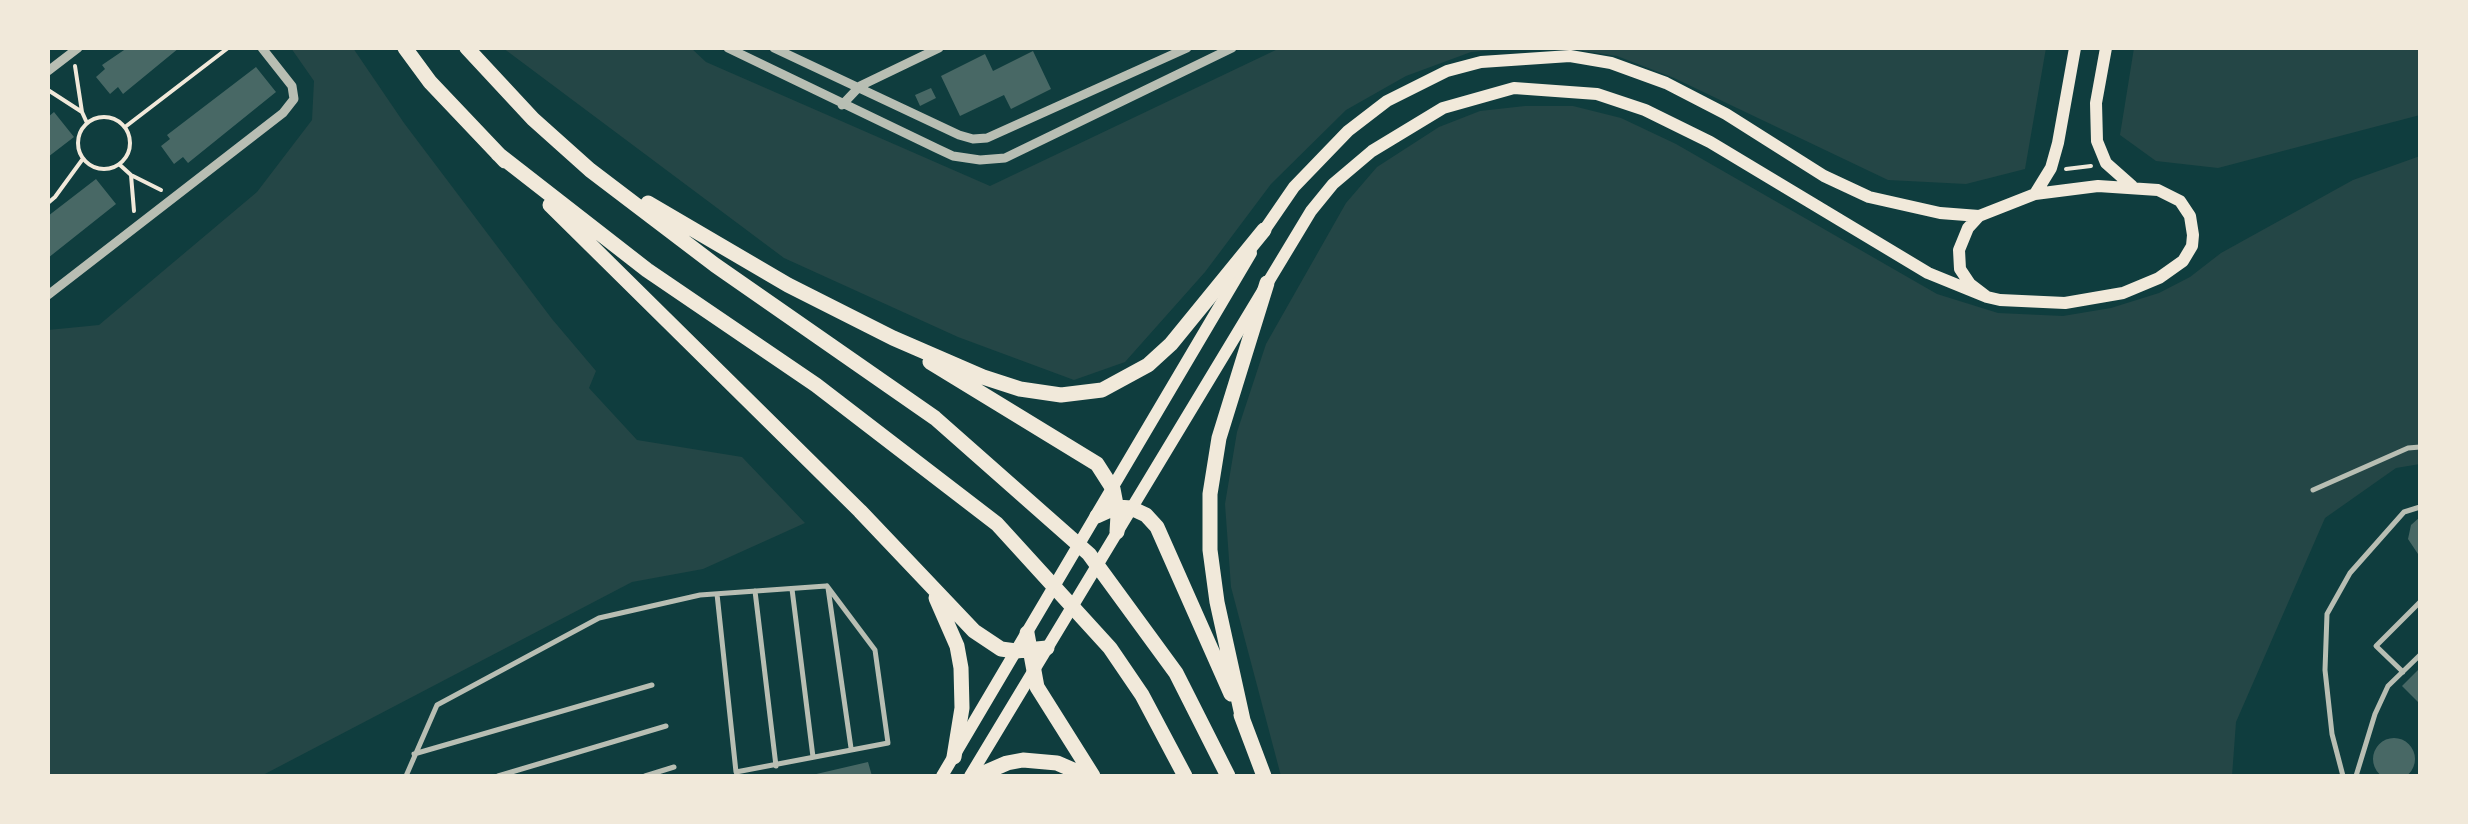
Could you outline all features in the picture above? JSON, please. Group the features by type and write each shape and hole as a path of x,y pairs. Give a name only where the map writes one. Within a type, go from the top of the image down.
{"highway":[{"path":"406,48 430,82 498,154 982,638 1001,648 1047,648"},
{"path":"466,48 532,120 590,170 715,264 935,418 1089,554 1176,673 1228,776"},
{"path":"498,154 647,270 816,385 997,524 1110,648 1142,695 1185,776"},
{"path":"590,170 788,285 893,338 1088,456 1106,474 1124,508 1117,532"},
{"path":"893,338 1020,389 1061,396 1102,390 1134,375 1170,344 1264,230"},
{"path":"1243,720 1217,602 1210,550 1210,494 1219,438 1267,283"},
{"path":"1097,516 1124,508 1146,515 1157,528 1264,776"},
{"path":"920,574 947,620 961,668 962,708 954,757"},
{"path":"1028,633 1023,651 1044,700 1090,776"},
{"path":"973,776 1023,760 1056,763 1090,776"}],"main road":[{"path":"2035,194 2052,168 2075,48"},
{"path":"2106,48 2095,126 2099,148 2106,163 2132,186"},
{"path":"1028,633 1264,230 1294,187 1348,132 1387,101 1447,71 1481,62 1570,56 1611,63 1666,82 1726,114 1824,176 1869,196 1940,213 1979,216 2035,194 2132,186 2169,194 2180,201 2190,216 2192,246 2174,270 2145,284 2096,300 2028,303 1987,297 1928,273 1710,142 1646,110 1597,94 1514,88 1443,108 1404,128 1332,184 1311,211 1124,508"},
{"path":"1979,216 1962,240 1959,260 1970,284 1987,297"},
{"path":"973,776 1117,532"},
{"path":"942,776 1023,651"}],"street":[{"path":"48,295 283,113 294,100 292,86 262,48"},
{"path":"728,48 953,156 980,160 1005,158 1232,48"},
{"path":"774,48 959,135 987,138 1188,48 1198,64"},
{"path":"842,105 860,86 939,48"},
{"path":"48,71 76,49"}],"lane":[{"path":"2313,490 2408,448 2420,447"},
{"path":"2342,776 2332,734 2325,670 2327,614 2350,573 2404,512 2420,507"},
{"path":"406,776 436,705 599,618 700,595 828,586"},
{"path":"716,594 736,772 888,742 875,650 828,586"},
{"path":"828,586 851,748"},
{"path":"792,588 814,758"},
{"path":"755,592 776,766"},
{"path":"2403,672 2376,646 2420,602"},
{"path":"2356,776 2388,686 2420,655"},
{"path":"414,754 652,685"},
{"path":"498,776 666,726"},
{"path":"645,776 674,768"}],"path":[{"path":"125,127 228,48"},
{"path":"76,49 82,112 87,123"},
{"path":"48,90 82,112"},
{"path":"102,117 125,127 131,143 120,165 100,169 83,159 78,140 87,123 102,117"},
{"path":"48,203 83,159"},
{"path":"2052,168 2078,169 2106,163"},
{"path":"120,165 131,176 174,197"},
{"path":"131,176 135,227"}],"shaded area":[{"path":"291,48 353,48 404,123 596,371 589,388 637,440 742,457 805,523 703,569 632,582 261,776 48,776 48,330 99,325 257,192 312,120 314,81"},
{"path":"503,48 691,48 706,62 990,186 1280,48 1514,48 1471,52 1406,76 1346,110 1271,184 1205,272 1125,362 1074,380 958,337 784,258"},
{"path":"1564,48 2046,48 2025,169 1966,184 1888,180 1674,78 1617,56"},
{"path":"2134,48 2420,48 2420,115 2218,168 2156,161 2120,135"},
{"path":"1573,106 1621,118 1676,144 1937,294 1998,313 2063,316 2111,308 2159,293 2190,277 2221,253 2353,180 2420,156 2420,464 2396,468 2325,518 2236,722 2232,776 1281,776 1231,587 1225,504 1237,432 1266,344 1346,203 1377,167 1439,127 1480,111"}],"building":[{"path":"127,48 179,48 123,94 118,87 110,94 96,77 105,69 102,65"},
{"path":"1033,51 1051,89 1011,109 1004,95 960,116 941,76 985,54 993,71"},
{"path":"256,67 276,92 188,163 183,157 174,164 161,146 170,139 167,135"},
{"path":"931,88 936,98 920,106 915,95"},
{"path":"54,112 74,137 48,157 48,117"},
{"path":"96,179 116,204 48,258 48,216"},
{"path":"2420,517 2420,557 2408,539 2411,525"},
{"path":"2420,668 2420,704 2402,686"},
{"path":"2394,738 2409,744 2415,759 2409,774 2394,780 2379,774 2373,759 2379,744"},
{"path":"868,762 872,776 812,776 812,775"}]}
